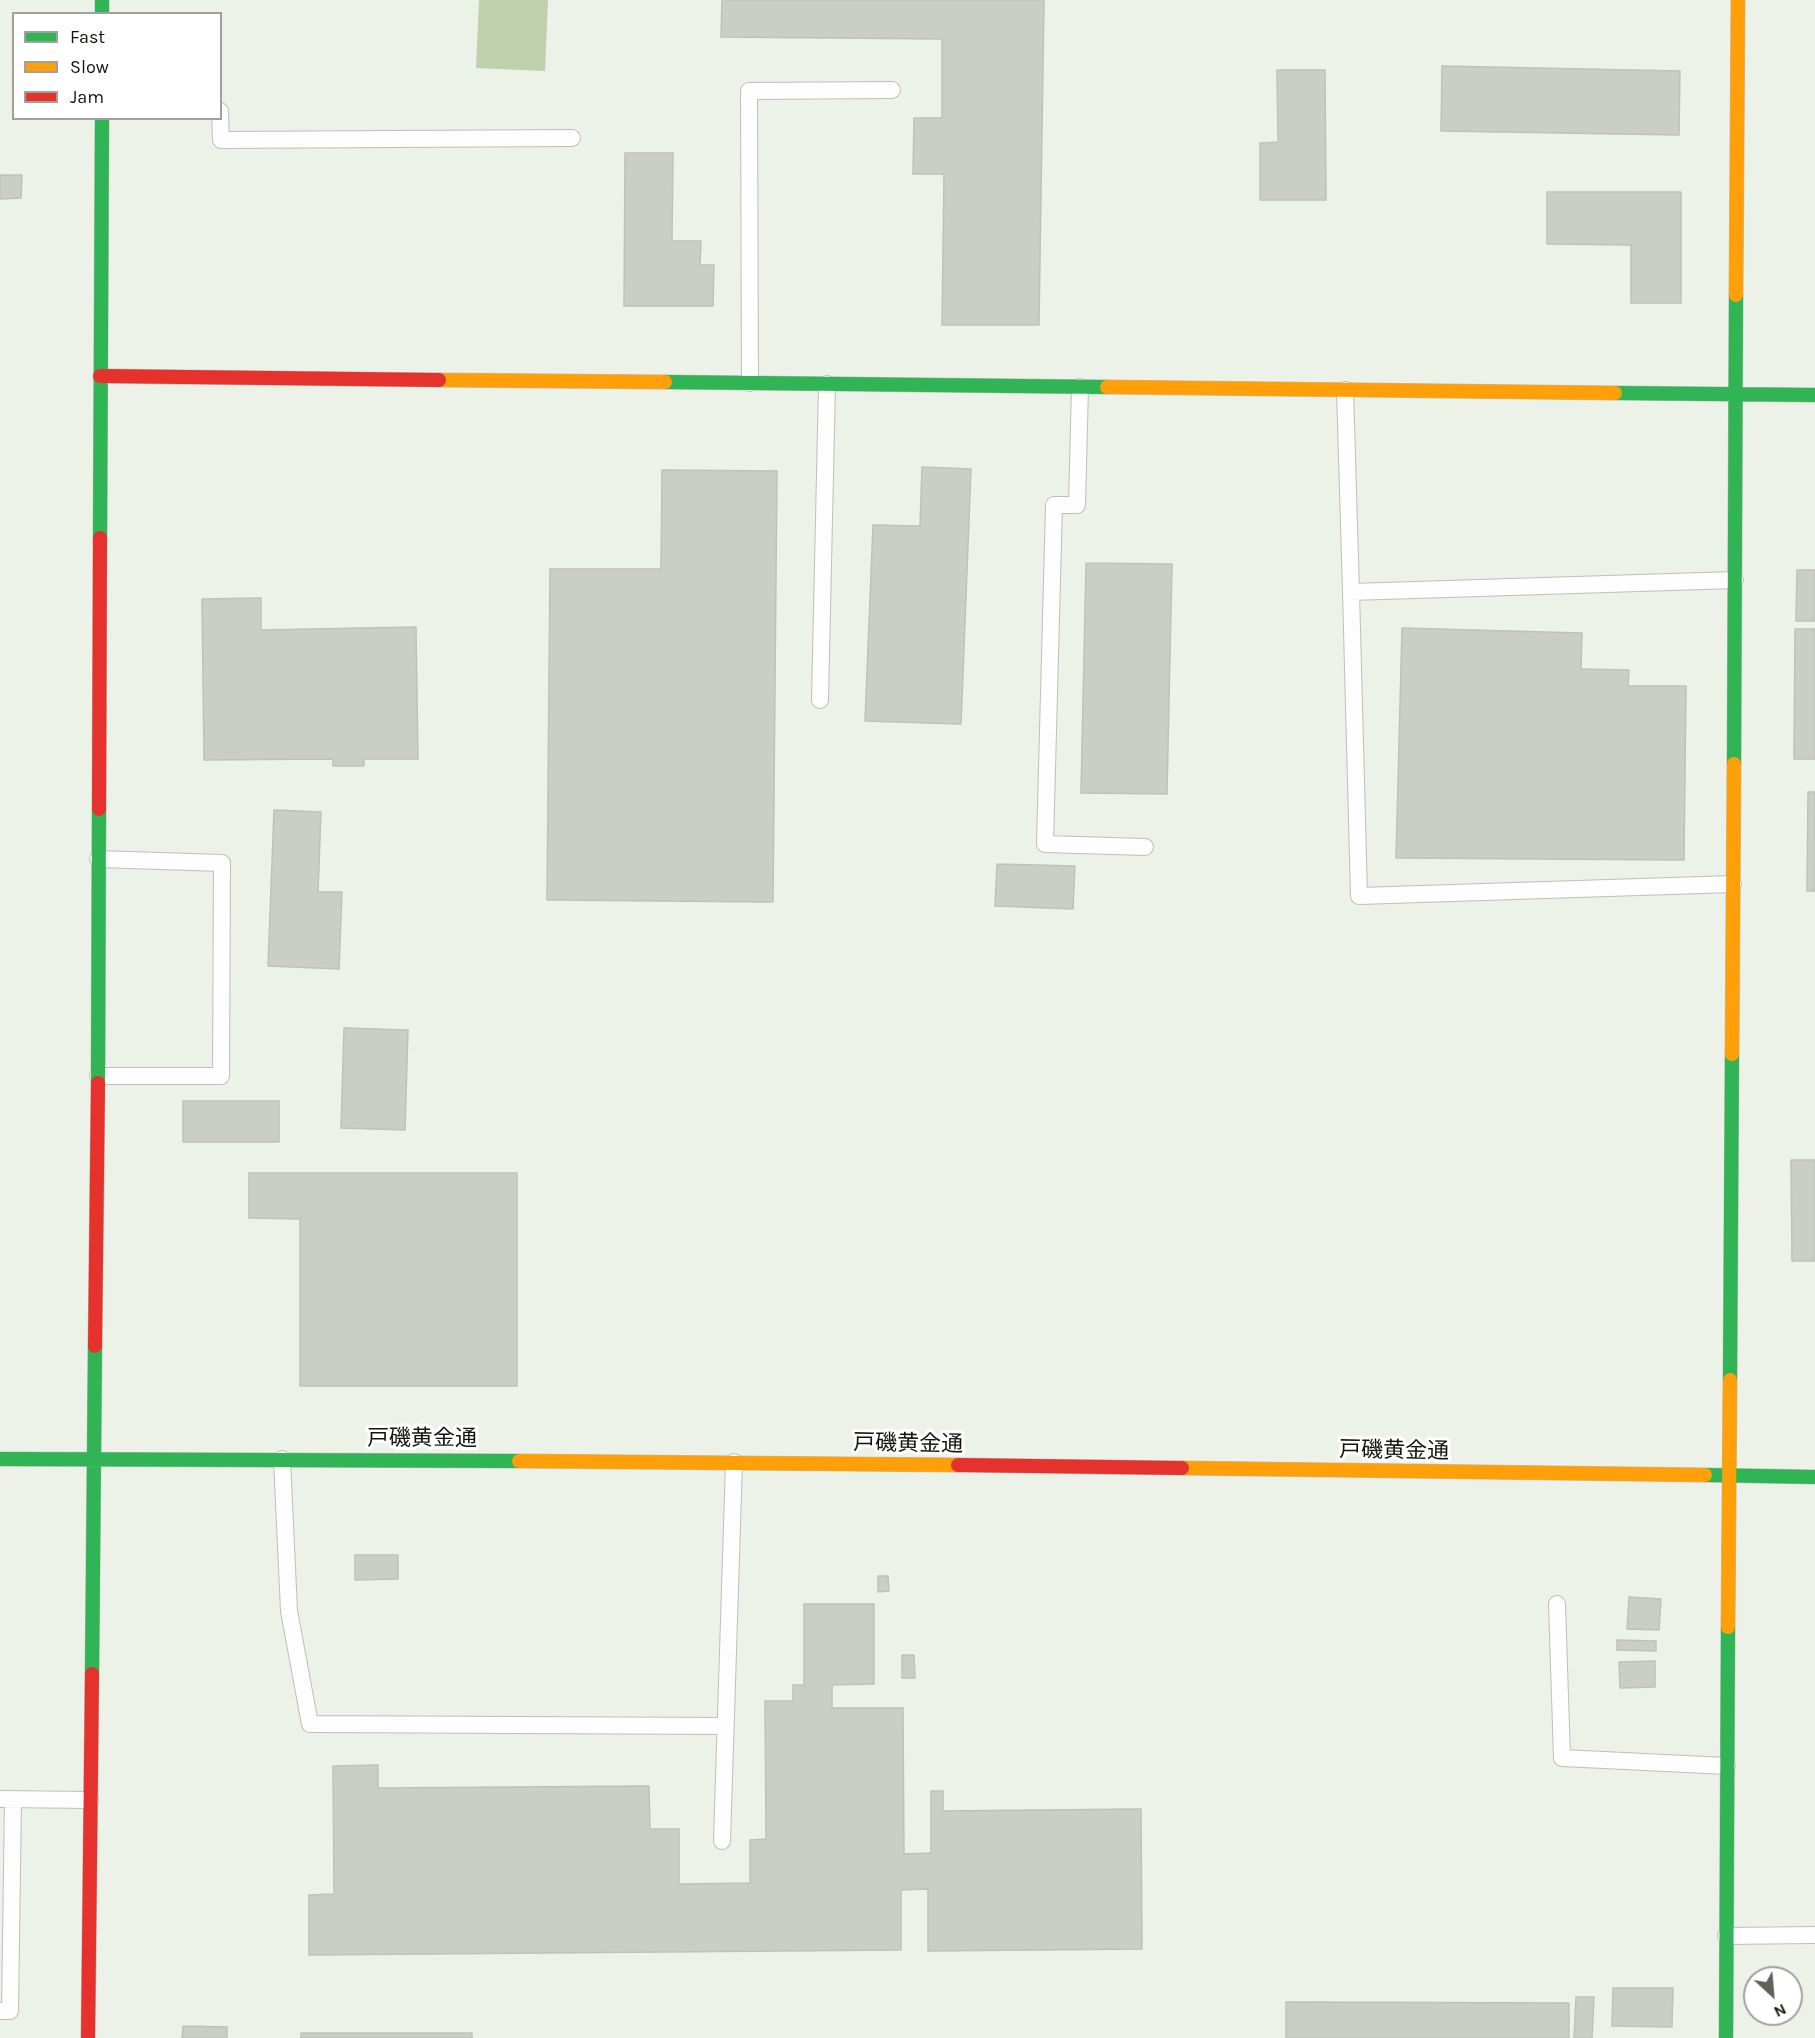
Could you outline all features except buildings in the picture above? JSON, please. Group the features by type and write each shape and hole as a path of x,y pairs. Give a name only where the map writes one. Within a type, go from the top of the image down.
{"street":[{"path":"1726,2038 1738,0"},
{"path":"88,2038 92,1458 98,1076 102,120"},
{"path":"100,376 1815,395"},
{"name":"戸磯黄金通","path":"0,1458 734,1462 1815,1477"}],"lane":[{"path":"750,383 749,91 892,90"},
{"path":"220,120 221,140 572,138"},
{"path":"820,700 827,384"},
{"path":"1080,387 1077,505 1054,505 1045,844 1145,847"},
{"path":"1345,390 1359,896 1732,884"},
{"path":"1351,592 1735,580"},
{"path":"98,859 222,863 222,875 221,1076 98,1076"},
{"path":"282,1459 289,1611 310,1724 725,1726"},
{"path":"722,1841 734,1462"},
{"path":"1557,1604 1562,1758 1727,1766"},
{"path":"0,2011 10,2011 7,1799 90,1800"},
{"path":"1726,1936 1815,1935"}],"shaded area":[{"path":"479,0 548,0 545,71 476,68"}],"traffic: fast":[{"path":"102,0 102,12"},
{"path":"100,538 102,120"},
{"path":"1734,764 1736,295"},
{"path":"665,382 1107,387"},
{"path":"1615,393 1815,395"},
{"path":"98,1083 99,809"},
{"path":"1730,1380 1732,1054"},
{"path":"92,1674 95,1346"},
{"path":"0,1459 519,1461"},
{"path":"1705,1475 1815,1477"},
{"path":"1726,2038 1728,1627"}],"traffic: slow":[{"path":"1736,295 1738,0"},
{"path":"439,380 665,382"},
{"path":"1107,387 1615,393"},
{"path":"1732,1054 1734,764"},
{"path":"1728,1627 1730,1380"},
{"path":"519,1461 958,1465"},
{"path":"1182,1468 1705,1475"}],"traffic: jam":[{"path":"100,376 439,380"},
{"path":"99,809 100,538"},
{"path":"95,1346 98,1083"},
{"path":"958,1465 1182,1468"},
{"path":"88,2038 92,1674"}]}
